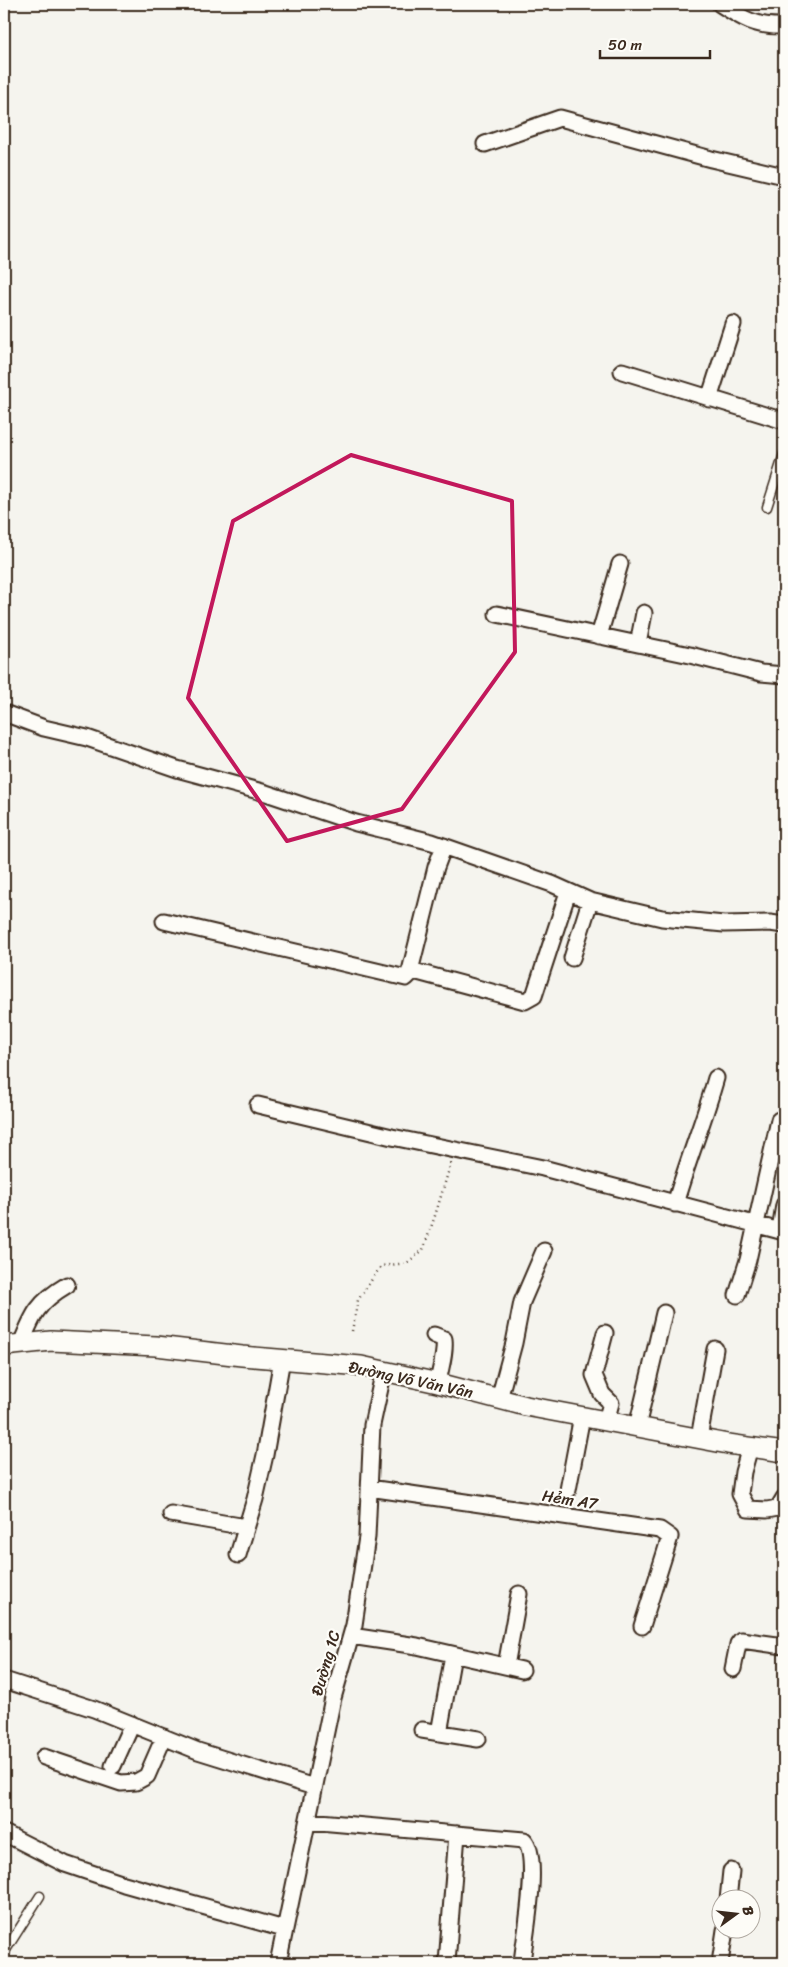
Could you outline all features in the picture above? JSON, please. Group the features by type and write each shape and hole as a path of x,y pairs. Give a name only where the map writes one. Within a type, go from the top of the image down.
{"street":[{"path":"720,4 742,18 767,27 784,26"},
{"path":"485,144 560,118 784,176"},
{"path":"709,399 733,324"},
{"path":"622,371 784,421"},
{"path":"599,636 620,564"},
{"path":"638,644 644,613"},
{"path":"498,614 761,672 784,675"},
{"path":"4,713 44,728 87,738 177,769 266,793 356,823 444,846 590,901 662,918 724,924 770,923 784,925"},
{"path":"164,921 406,978 410,970 436,867 444,846"},
{"path":"410,970 525,1001 530,1000 534,996 568,892"},
{"path":"572,958 590,901"},
{"path":"676,1204 716,1078"},
{"path":"258,1105 454,1150 543,1168 782,1231 784,1205"},
{"path":"737,1295 748,1260 754,1224 779,1120"},
{"path":"499,1399 514,1343 522,1302 544,1251"},
{"path":"13,1345 39,1306 66,1285"},
{"path":"637,1427 664,1313"},
{"path":"605,1333 594,1375 602,1394 611,1404 606,1421"},
{"path":"434,1335 444,1339 445,1351 438,1383"},
{"name":"Đường Võ Văn Vân","path":"13,1345 51,1341 156,1346 361,1366 499,1399 606,1421 784,1452"},
{"path":"698,1438 715,1348"},
{"path":"238,1554 255,1499 265,1455 282,1359"},
{"name":"Đường 1C","path":"278,1963 333,1698 351,1636 367,1537 372,1425 384,1370"},
{"path":"568,1490 582,1416"},
{"path":"750,1447 743,1472 740,1494 748,1508 767,1510 778,1508 784,1498"},
{"name":"Hẻm A7","path":"369,1488 660,1530 670,1537 642,1626"},
{"path":"171,1514 246,1527"},
{"path":"506,1666 519,1594"},
{"path":"351,1636 417,1646 522,1670"},
{"path":"733,1668 737,1647 742,1640 784,1646"},
{"path":"439,1733 453,1655"},
{"path":"4,1680 94,1709 198,1751 314,1788"},
{"path":"113,1766 132,1724"},
{"path":"422,1730 478,1739"},
{"path":"44,1757 121,1783 136,1782 147,1776 164,1737"},
{"path":"308,1821 524,1840 531,1852 532,1878 522,1963"},
{"path":"4,1833 65,1864 124,1884 284,1929"},
{"path":"447,1963 457,1834"},
{"path":"729,1890 731,1872"},
{"path":"720,1963 723,1940"}],"lane":[{"path":"767,507 784,454"},
{"path":"4,1953 40,1896"}],"path":[{"path":"352,1331 358,1300 381,1266 407,1262 423,1250 450,1172 454,1150"}],"highlighted area":[{"path":"351,455 512,501 515,652 402,809 287,841 188,698 233,521"}]}
